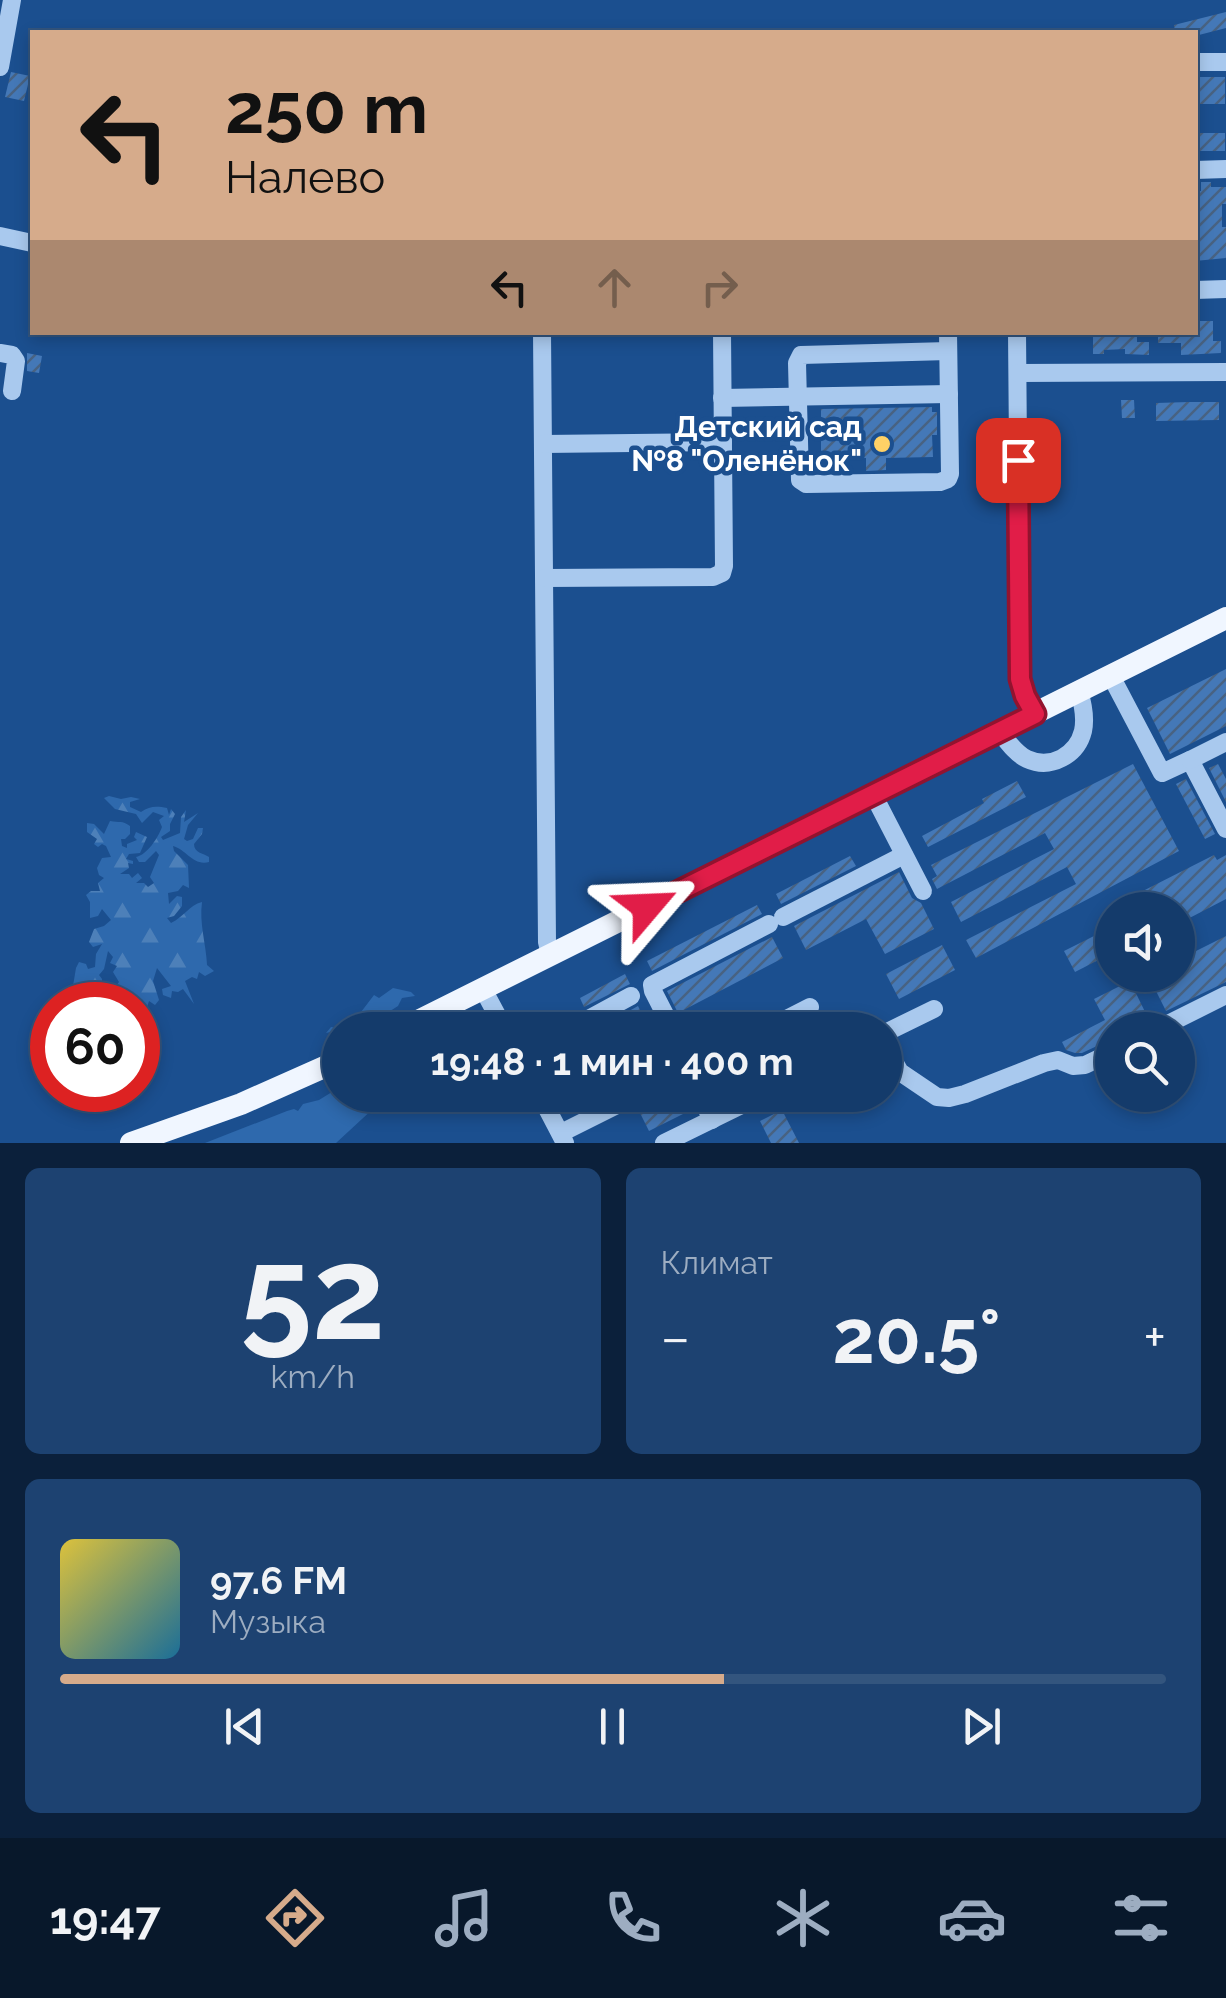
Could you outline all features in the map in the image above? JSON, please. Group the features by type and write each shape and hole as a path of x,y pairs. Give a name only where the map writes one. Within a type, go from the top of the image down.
{"main road":[{"path":"436,1012 1226,618"},
{"path":"131,1143 241,1104 322,1068"}],"street":[{"path":"0,66 12,0"},
{"path":"1198,62 1226,62"},
{"path":"1198,170 1226,170"},
{"path":"0,236 30,243"},
{"path":"1198,290 1226,289"},
{"path":"542,335 550,955"},
{"path":"545,578 713,578 722,573 722,335"},
{"path":"1017,335 1020,679 1035,714"},
{"path":"948,342 948,478 940,482 803,482 798,476 797,363 801,355 948,342"},
{"path":"0,353 12,355 16,361 12,391"},
{"path":"1018,373 1226,372"},
{"path":"722,398 949,394"},
{"path":"543,444 722,442"},
{"path":"1111,676 1162,773 1226,742"},
{"path":"999,731 1031,761 1050,762 1067,756 1083,730 1079,692"},
{"path":"1190,760 1226,829"},
{"path":"873,794 923,891"},
{"path":"664,1012 653,992 656,981 904,855"},
{"path":"483,989 495,1012"},
{"path":"1192,1012 1226,995"},
{"path":"600,1012 631,996"},
{"path":"800,1012 810,1007"},
{"path":"902,1025 934,1009"},
{"path":"902,1073 937,1097 949,1098 1044,1063 1058,1060 1073,1066 1095,1060"},
{"path":"549,1112 563,1138 608,1112"},
{"path":"708,1112 712,1120"},
{"path":"664,1143 728,1112"}],"green space":[{"path":"104,798 140,799 130,802 130,807 141,812 160,807 167,808 169,815 171,809 175,814 170,831 161,837 163,840 180,833 181,817 186,810 184,822 198,813 188,825 184,839 193,839 198,828 203,828 194,847 209,857 209,862 199,862 173,846 188,865 189,888 183,885 168,893 169,904 177,896 182,897 182,906 167,918 171,923 202,902 207,965 214,971 205,976 199,972 197,979 185,981 194,1004 183,989 172,991 171,998 163,995 162,989 171,986 157,968 153,982 119,982 113,972 117,966 110,963 113,957 108,951 99,975 102,982 74,982 79,962 88,969 95,967 102,944 93,947 89,942 94,929 111,920 102,909 98,916 90,918 86,895 100,891 98,883 104,878 97,868 102,858 111,857 106,846 94,844 97,839 87,832 87,823 104,834 110,821 127,824 130,834 121,839 122,846 127,848 127,844 137,840 136,832 147,837 140,853 129,854 126,859 133,864 128,863 129,868 120,874 132,878 138,873 142,878 136,883 148,887 154,883 150,877 159,855 156,851 145,862 136,857 155,841 162,827 159,820 164,816 153,812 142,823 136,814 115,809"},
{"path":"393,988 415,996 402,998 389,1012 361,1012 374,995 379,998"},
{"path":"322,1098 322,1112 370,1112 336,1143 205,1143 287,1111 298,1111 303,1104"}],"building":[{"path":"1226,12 1226,28 1198,35 1198,30 1175,30 1174,25"},
{"path":"11,72 30,76 24,101 5,97"},
{"path":"1198,77 1225,77 1225,104 1198,104"},
{"path":"1198,133 1225,133 1225,151 1198,151"},
{"path":"1201,182 1226,187 1222,227 1226,227 1226,258 1198,261"},
{"path":"1198,321 1213,321 1213,341 1221,341 1221,353 1181,355 1181,343 1158,343 1158,335 1198,335"},
{"path":"1093,335 1137,335 1137,342 1149,342 1149,355 1125,354 1125,349 1093,354"},
{"path":"27,353 42,356 39,373 27,371"},
{"path":"1121,400 1134,400 1135,418 1122,418"},
{"path":"1219,402 1219,420 1156,421 1156,403"},
{"path":"932,407 932,412 937,412 933,457 886,458 886,470 866,471 866,458 821,459 821,435 811,435 811,419 821,419 821,409"},
{"path":"1226,669 1226,726 1170,754 1147,708"},
{"path":"1133,764 1179,851 976,958 966,940 1076,884 1067,867 961,922 951,902 1054,849 1045,833 937,889 932,879 937,876 931,865"},
{"path":"1218,764 1226,779 1226,802 1209,768"},
{"path":"1186,779 1215,834 1205,839 1176,784"},
{"path":"1017,781 1026,797 928,847 922,836"},
{"path":"1214,855 1217,860 1226,855 1226,899 1195,915 1195,892 1141,892"},
{"path":"850,856 856,866 781,904 776,894"},
{"path":"899,872 934,929 885,954 866,919 806,950 794,926"},
{"path":"757,905 762,914 652,971 647,961"},
{"path":"1095,936 1095,962 1075,972 1064,951"},
{"path":"1226,936 1226,982 1166,1011 1156,992 1195,992 1195,952"},
{"path":"772,937 783,958 680,1012 667,991"},
{"path":"942,945 955,970 899,999 886,974"},
{"path":"625,974 630,984 584,1007 580,998"},
{"path":"1108,992 1135,992 1145,1012 1101,1012 1094,999"},
{"path":"1095,1025 1095,1047 1075,1053 1066,1050 1062,1042"},
{"path":"640,1112 687,1112 649,1131"},
{"path":"783,1112 799,1143 771,1143 760,1121"}],"place":[{"name":"Детский сад №8 \"Оленёнок\"","path":"882,444"}],"route":[{"path":"647,907 1035,714 1020,679 1018,460"}]}
